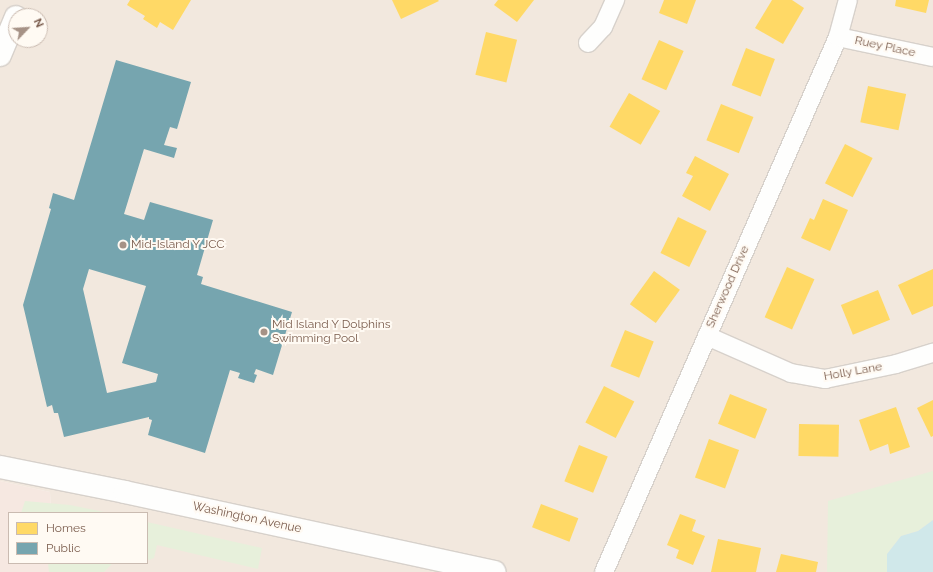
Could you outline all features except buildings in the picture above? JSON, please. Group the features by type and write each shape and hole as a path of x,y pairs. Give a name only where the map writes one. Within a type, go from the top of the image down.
{"main road":[{"path":"0,55 8,36"},
{"name":"Washington Avenue","path":"0,467 125,492 494,572"}],"street":[{"path":"588,43 603,27 615,0"},
{"name":"Sherwood Drive","path":"604,572 838,37 848,0"},
{"name":"Ruey Place","path":"838,37 933,57"},
{"name":"Holly Lane","path":"707,336 791,373 825,379 896,364 933,353"}],"shaded area":[{"path":"0,0 933,0 933,572 53,572 52,564 148,564 148,512 51,512 50,492 0,481"},
{"path":"0,481 50,492 51,512 8,512 8,564 52,564 53,572 0,572"}],"green space":[{"path":"933,471 933,520 918,531 901,536 887,554 887,572 827,572 828,501"},
{"path":"25,501 70,505 104,512 21,512"},
{"path":"148,522 262,548 258,569 157,545 154,558 149,560"},
{"path":"48,564 112,564 104,572 49,572"}],"water":[{"path":"933,520 933,572 887,572 887,554 901,536 918,531"}],"place":[{"name":"Mid-Island Y JCC","path":"123,245"},
{"name":"Mid Island Y Dolphins Swimming Pool","path":"264,332"}]}
